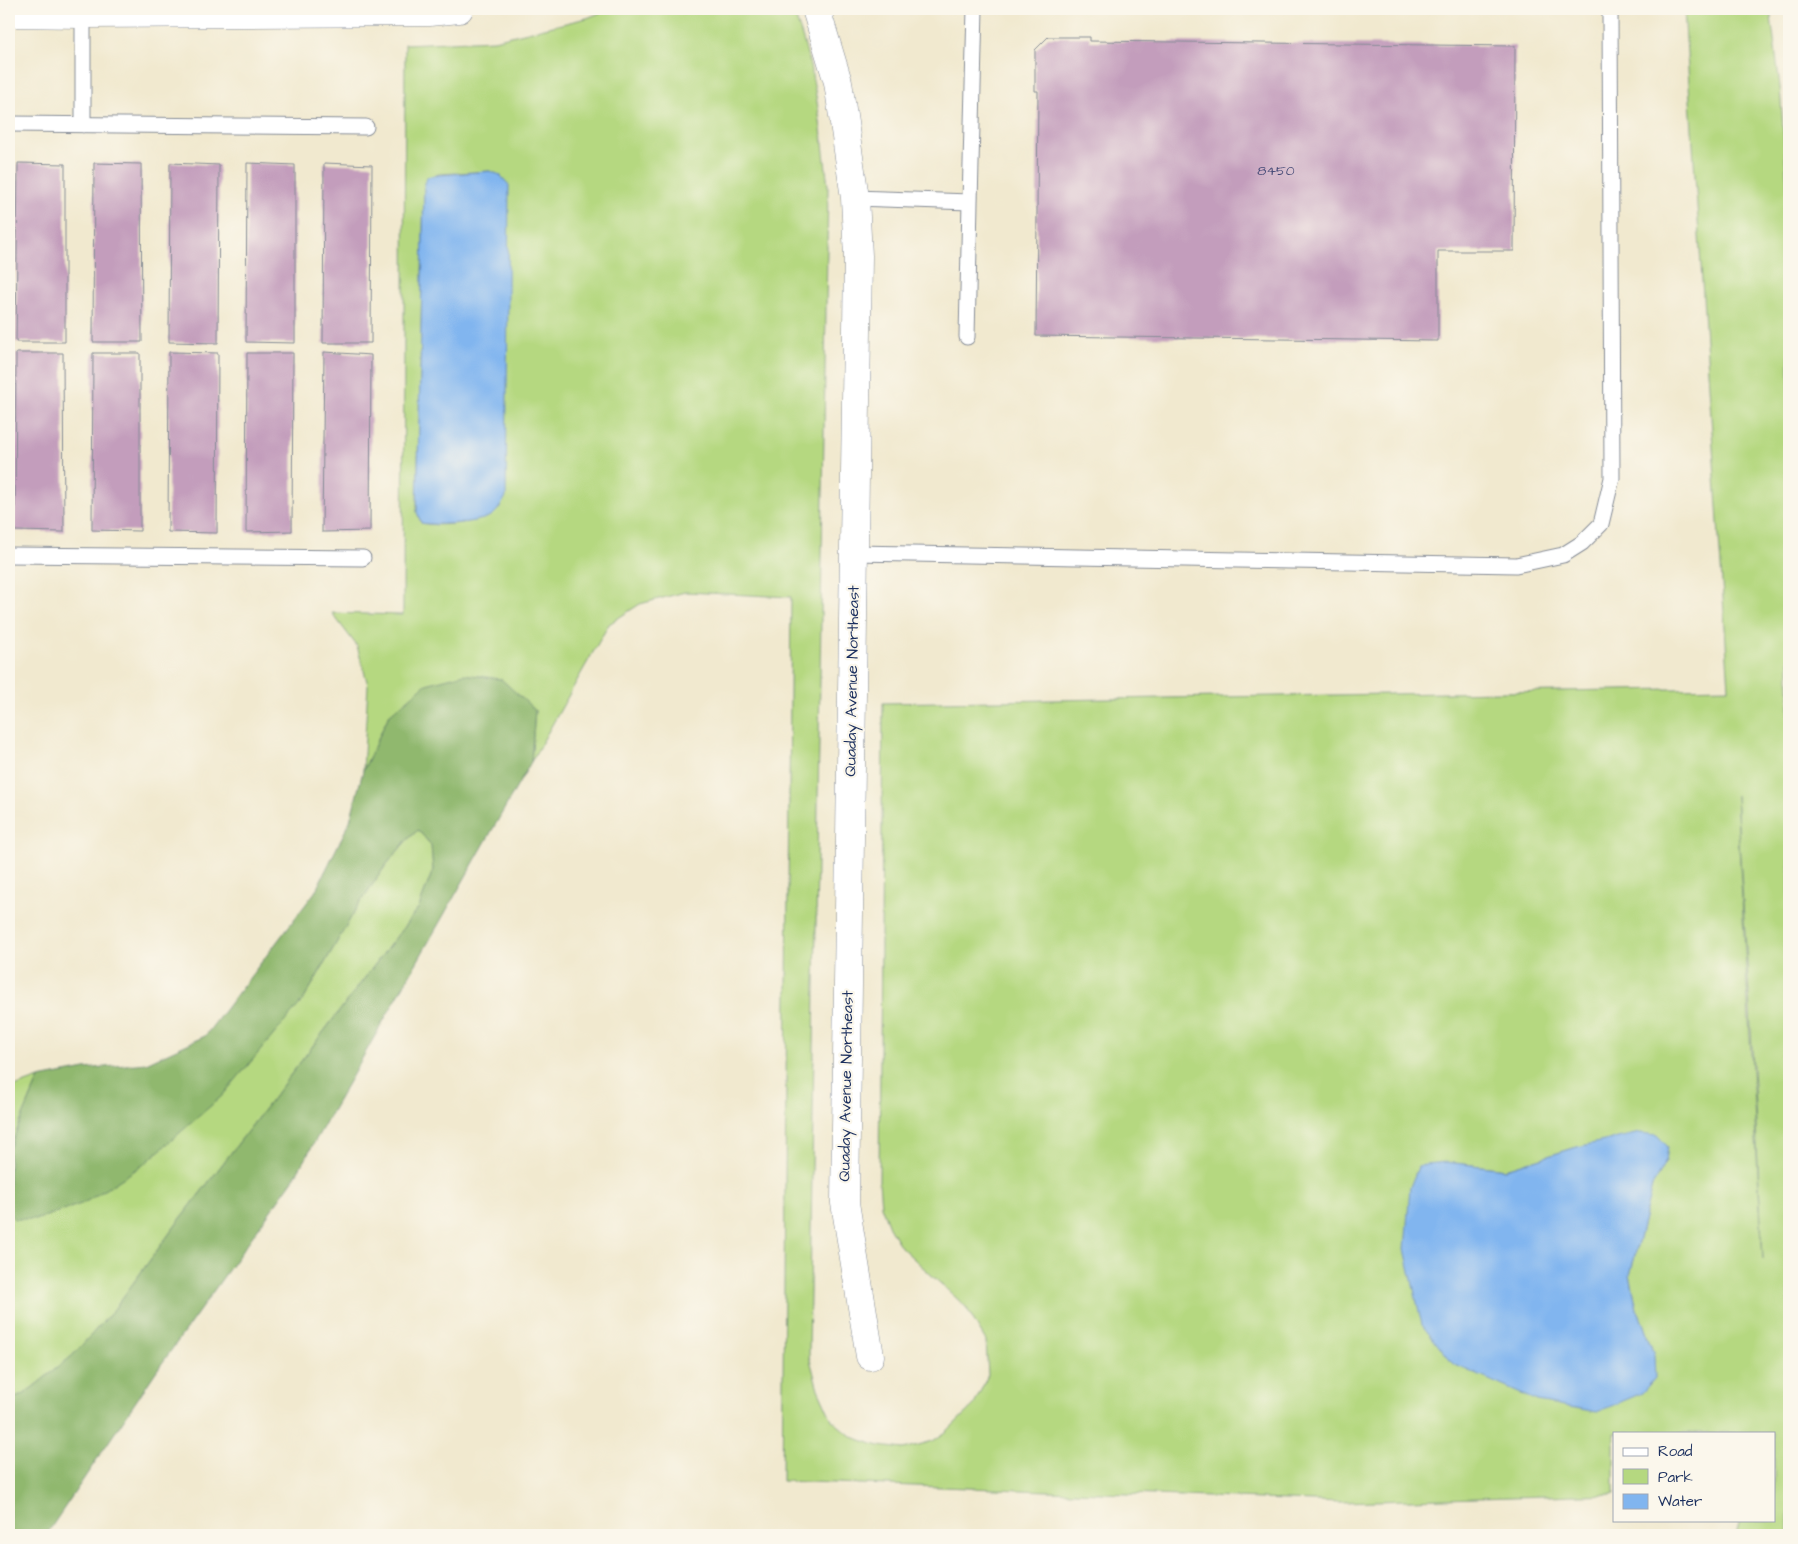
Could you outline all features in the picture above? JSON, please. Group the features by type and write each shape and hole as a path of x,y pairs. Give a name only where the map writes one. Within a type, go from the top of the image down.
{"street":[{"path":"9,12 83,14 428,12 459,9"},
{"name":"Quaday Avenue Northeast","path":"816,9 838,82 855,198 858,256 845,1203 870,1356"}],"lane":[{"path":"967,337 975,9"},
{"path":"854,554 1516,565 1563,554 1582,543 1601,524 1612,478 1610,9"},
{"path":"83,14 83,124"},
{"path":"9,124 366,127"},
{"path":"855,198 970,202"},
{"path":"9,555 363,558"}],"green space":[{"path":"610,9 792,9 800,30 812,73 828,186 809,1356 818,1389 832,1420 852,1437 879,1446 904,1449 933,1441 946,1432 974,1405 988,1375 986,1341 966,1307 901,1247 889,1227 881,1206 879,1182 883,703 1729,688 1684,9 1770,9 1780,87 1789,213 1789,1535 1736,1535 1739,1522 1776,1522 1776,1432 1613,1432 1613,1494 1341,1502 782,1481 791,597 685,592 640,604 609,624 531,762 535,710 389,715 363,771 368,685 357,646 332,613 403,615 405,44 494,40 587,18","holes":["490,171 493,515 457,524 438,525 421,523 417,511 424,187 428,177 439,174","1736,795 1750,1009 1763,1260","1577,1147 1666,1161 1652,1186 1630,1275 1637,1309 1654,1355 1446,1162 1506,1169"]},
{"path":"464,674 501,679 535,710 531,762 294,1178 155,1373 46,1535 9,1535 9,1400 23,1395 72,1356 112,1312 172,1230 419,907 433,870 431,845 418,830 386,865 357,907 304,999 222,1096 143,1165 84,1203 38,1219 14,1219 9,1213 9,1149 39,1078 85,1069 146,1063 205,1036 315,892 350,821 363,771 389,715 426,684"},
{"path":"418,830 431,845 433,870 419,907 172,1230 112,1312 72,1356 23,1395 9,1400 9,1213 14,1219 304,999 357,907 386,865"},
{"path":"39,1078 9,1149 9,1089"}],"water":[{"path":"490,171 500,175 509,185 506,497 496,512 485,518 457,523 421,523 417,512 424,187 427,177"},
{"path":"1640,1133 1657,1135 1668,1147 1666,1161 1652,1186 1630,1275 1637,1309 1654,1355 1655,1378 1642,1393 1597,1412 1537,1401 1453,1364 1422,1325 1405,1249 1410,1187 1418,1167 1426,1164 1446,1162 1506,1169 1577,1147"}],"building":[{"path":"1048,37 1090,37 1090,41 1515,46 1514,251 1438,251 1438,341 1036,336 1038,91 1035,91 1035,50"},
{"path":"18,163 65,164 65,342 16,342"},
{"path":"94,163 141,164 142,342 93,342"},
{"path":"170,163 219,165 218,343 169,342"},
{"path":"247,163 295,165 295,343 246,342"},
{"path":"324,163 372,165 371,343 323,343"},
{"path":"169,352 218,353 217,533 168,532"},
{"path":"324,352 371,355 370,531 322,532"},
{"path":"16,353 63,353 64,532 15,531"},
{"path":"93,353 140,353 140,531 92,530"},
{"path":"247,353 293,353 292,531 246,532"}]}
